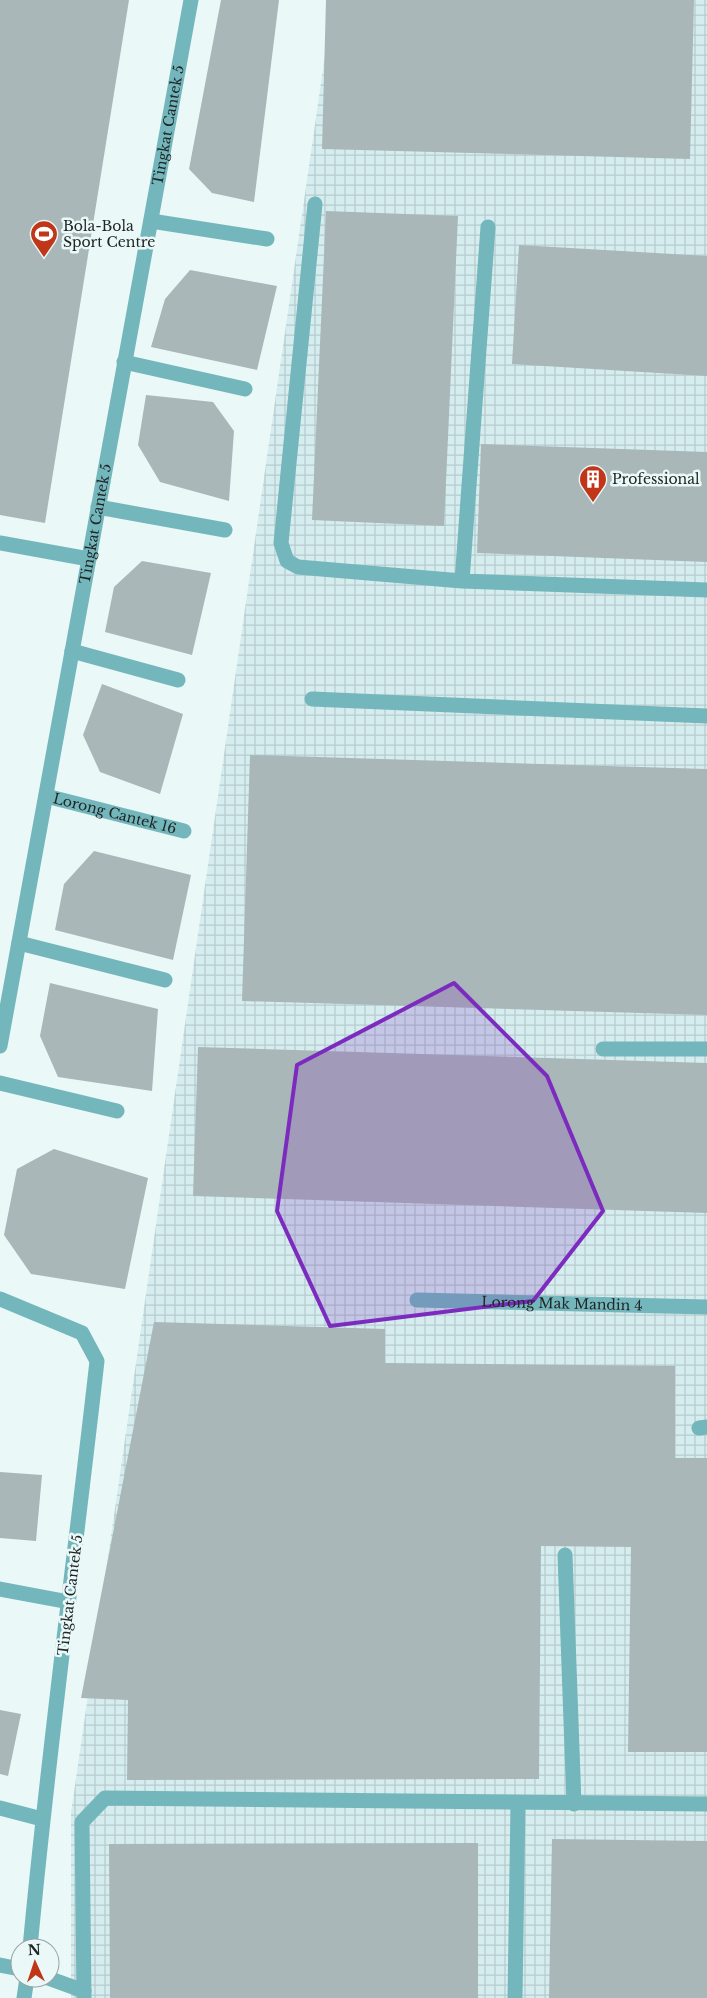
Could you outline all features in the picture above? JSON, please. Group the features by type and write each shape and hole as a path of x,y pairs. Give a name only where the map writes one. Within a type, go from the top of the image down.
{"street":[{"name":"Tingkat Cantek 5","path":"0,1046 191,0"},
{"path":"315,204 281,543 287,561 298,567 462,581 707,590"},
{"path":"150,221 267,239"},
{"path":"462,581 488,226"},
{"path":"124,362 245,389"},
{"path":"98,507 225,530"},
{"path":"0,543 89,559"},
{"path":"72,651 178,680"},
{"path":"312,700 707,716"},
{"name":"Lorong Cantek 16","path":"46,796 184,832"},
{"path":"19,942 165,980"},
{"path":"603,1049 707,1049"},
{"path":"0,1083 117,1111"},
{"name":"Tingkat Cantek 5","path":"0,1299 82,1333 97,1361 70,1602 42,1819 31,1938"},
{"name":"Lorong Mak Mandin 4","path":"417,1300 707,1307"},
{"path":"565,1555 574,1804"},
{"path":"0,1589 70,1602"},
{"path":"60,1984 84,1995 82,1822 105,1798 707,1804"},
{"path":"515,1998 518,1803"},
{"path":"0,1808 42,1819"}],"highlighted area":[{"path":"454,983 547,1076 603,1211 533,1301 330,1326 277,1211 297,1065"}],"shaded area":[{"path":"333,0 707,0 707,1998 71,1998 71,1813"}],"building":[{"name":"Bola-Bola Sport Centre","path":"0,0 129,0 45,523 0,515"},
{"path":"221,0 279,0 254,202 212,193 189,169"},
{"path":"326,0 694,0 690,159 322,149"},
{"path":"326,211 458,216 444,526 312,520"},
{"path":"519,245 707,256 707,376 512,364"},
{"path":"190,270 277,286 257,370 151,347 165,299"},
{"path":"146,395 213,402 234,431 229,501 160,482 138,445"},
{"name":"Professional","path":"481,444 707,452 707,562 477,553"},
{"path":"142,561 211,573 192,655 105,632 114,587"},
{"path":"102,684 183,714 160,794 100,772 83,735"},
{"path":"250,755 707,769 707,1015 242,1001"},
{"path":"94,851 191,875 173,960 55,930 64,884"},
{"path":"50,983 158,1009 152,1091 58,1077 40,1036"},
{"path":"198,1047 707,1063 707,1213 193,1196"},
{"path":"54,1149 148,1178 125,1289 31,1274 4,1235 17,1169"},
{"path":"154,1322 385,1329 385,1363 675,1366 675,1458 707,1458 707,1752 628,1752 631,1547 541,1546 539,1779 127,1780 128,1700 81,1698"},
{"path":"0,1472 42,1475 36,1541 0,1538"},
{"path":"0,1710 21,1714 8,1776 0,1774"},
{"path":"552,1839 707,1841 707,1998 549,1998"},
{"path":"478,1843 478,1998 110,1998 109,1844"}],"place":[{"name":"Bola-Bola Sport Centre","path":"44,258"},
{"name":"Professional","path":"593,503"}]}
